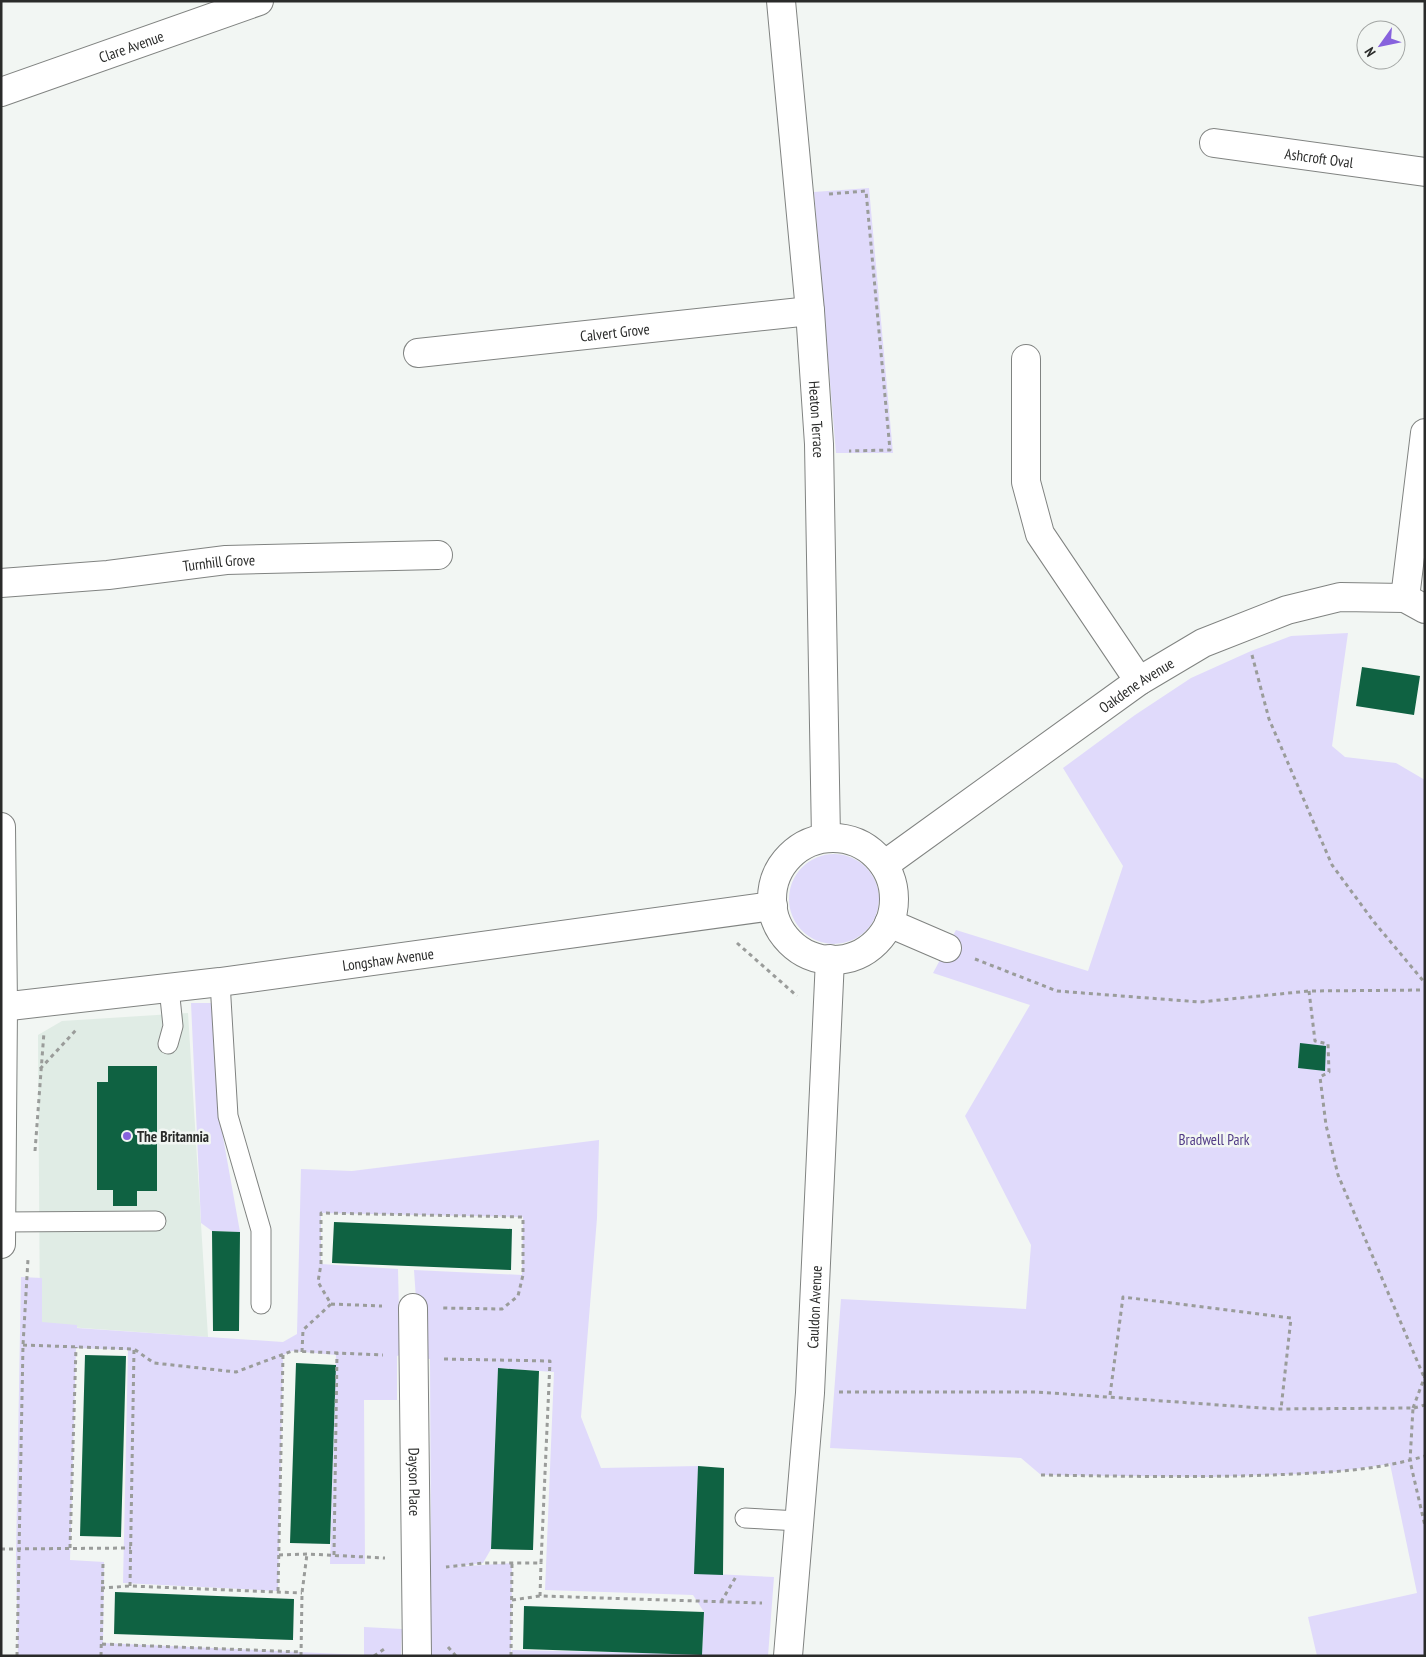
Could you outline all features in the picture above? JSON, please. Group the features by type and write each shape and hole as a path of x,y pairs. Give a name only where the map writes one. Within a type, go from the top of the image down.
{"street":[{"name":"Clare Avenue","path":"1,92 259,1"},
{"name":"Heaton Terrace","path":"781,1 810,312 819,444 826,838"},
{"name":"Ashcroft Oval","path":"1214,143 1425,172"},
{"name":"Calvert Grove","path":"418,353 810,312"},
{"path":"1026,359 1026,482 1040,534 1139,682"},
{"path":"1415,604 1425,433"},
{"name":"Turnhill Grove","path":"1,583 108,574 226,560 438,555"},
{"name":"Oakdene Avenue","path":"884,865 1139,682 1203,643 1288,610 1340,597 1415,604"},
{"path":"1,827 1,1244"},
{"path":"826,838 848,840 864,846 884,865 893,885 894,899 889,923 875,943 863,952 843,959 830,959 811,955 798,948 780,928 773,906 776,878 782,866 796,850 816,840 826,838"},
{"name":"Longshaw Avenue","path":"2,1007 220,982 773,906"},
{"path":"889,923 947,948"},
{"name":"Cauldon Avenue","path":"788,1656 810,1392 830,959"},
{"name":"Dayson Place","path":"413,1308 401,1356 416,1563 417,1656"}],"lane":[{"path":"220,982 228,1116 261,1230 261,1304"},
{"path":"168,1044 173,1026 169,988"},
{"path":"1,1222 156,1221"},
{"path":"745,1518 800,1521"}],"path":[{"path":"823,195 866,191 890,450 845,451"},
{"path":"1241,629 1251,651 1269,719 1332,865 1374,922 1425,983"},
{"path":"728,912 732,935 739,947 807,1005 829,1008"},
{"path":"947,948 1057,991 1200,1002 1309,991 1425,990"},
{"path":"1309,991 1314,1041 1328,1044 1329,1072 1320,1077 1326,1125 1338,1175 1425,1376 1413,1408 1410,1460 1425,1526"},
{"path":"35,1156 40,1069 45,1023 44,1002"},
{"path":"40,1069 78,1028"},
{"path":"302,1352 302,1330 331,1304 413,1308 502,1309 518,1296 523,1275 523,1217 321,1213 321,1264 318,1282 331,1304"},
{"path":"17,1656 23,1345 30,1223"},
{"path":"1110,1395 1123,1297 1291,1318 1280,1409"},
{"path":"23,1345 134,1349 154,1363 236,1372 292,1351 550,1361 540,1596"},
{"path":"70,1548 76,1348"},
{"path":"130,1586 134,1349"},
{"path":"334,1555 338,1352"},
{"path":"278,1591 282,1355"},
{"path":"810,1392 1037,1392 1110,1395 1280,1409 1413,1408 1425,1405"},
{"path":"1041,1475 1210,1477 1309,1474 1410,1460 1425,1456"},
{"path":"1,1549 131,1548"},
{"path":"102,1644 301,1654 302,1593 307,1554"},
{"path":"279,1555 334,1555 416,1563 541,1563"},
{"path":"512,1562 512,1656"},
{"path":"101,1656 103,1564"},
{"path":"722,1602 738,1575"},
{"path":"101,1588 130,1586 302,1593"},
{"path":"512,1600 540,1596 770,1604"}],"shaded area":[{"path":"188,1013 208,1337 40,1325 38,1035 62,1021"}],"green space":[{"path":"869,188 893,453 836,453 814,192"},
{"name":"Bradwell Park","path":"1348,633 1332,746 1345,757 1396,763 1425,780 1425,1655 1422,1656 1317,1656 1308,1617 1417,1593 1390,1464 1326,1473 1210,1477 1041,1475 1021,1458 830,1448 841,1299 1026,1309 1031,1245 965,1116 1030,1005 933,973 956,930 1088,971 1123,866 1063,768 1135,715 1191,678 1251,651 1291,636"},
{"path":"834,854 851,857 866,867 876,882 879,899 876,916 866,931 851,941 834,944 817,941 802,931 792,916 789,899 792,882 802,867 817,857"},
{"path":"191,1003 215,1003 221,1126 240,1232 212,1231 201,1223"},
{"path":"599,1140 597,1218 581,1417 601,1468 698,1466 695,1573 774,1577 768,1656 431,1656 429,1629 431,1568 430,1359 420,1358 414,1270 522,1275 523,1217 321,1213 321,1264 398,1269 400,1355 397,1356 397,1400 364,1400 365,1564 330,1564 336,1355 292,1351 283,1355 278,1591 123,1583 128,1350 76,1348 70,1560 104,1562 103,1643 364,1655 364,1627 402,1629 401,1656 18,1656 16,1556 21,1277 42,1278 42,1322 77,1325 77,1328 283,1342 297,1334 301,1169 352,1171","holes":["498,1368 554,1372 545,1590 693,1595 704,1612 702,1654 512,1650 511,1655 512,1563 451,1567 483,1563 491,1549"]}],"building":[{"path":"1362,667 1420,676 1414,715 1356,706"},
{"path":"1300,1043 1326,1046 1325,1071 1298,1068"},
{"name":"The Britannia","path":"108,1066 157,1066 157,1191 137,1191 137,1206 113,1206 113,1190 97,1190 97,1082 108,1082"},
{"path":"334,1222 512,1229 511,1270 332,1263"},
{"path":"212,1231 240,1232 239,1331 213,1331"},
{"path":"85,1355 126,1356 121,1537 80,1536"},
{"path":"296,1363 336,1365 330,1544 290,1543"},
{"path":"498,1368 539,1371 533,1550 491,1549"},
{"path":"698,1466 724,1468 723,1575 694,1574"},
{"path":"115,1592 294,1599 293,1640 114,1634"},
{"path":"524,1606 704,1612 702,1655 523,1649"}],"place":[{"name":"The Britannia","path":"127,1136"}]}
